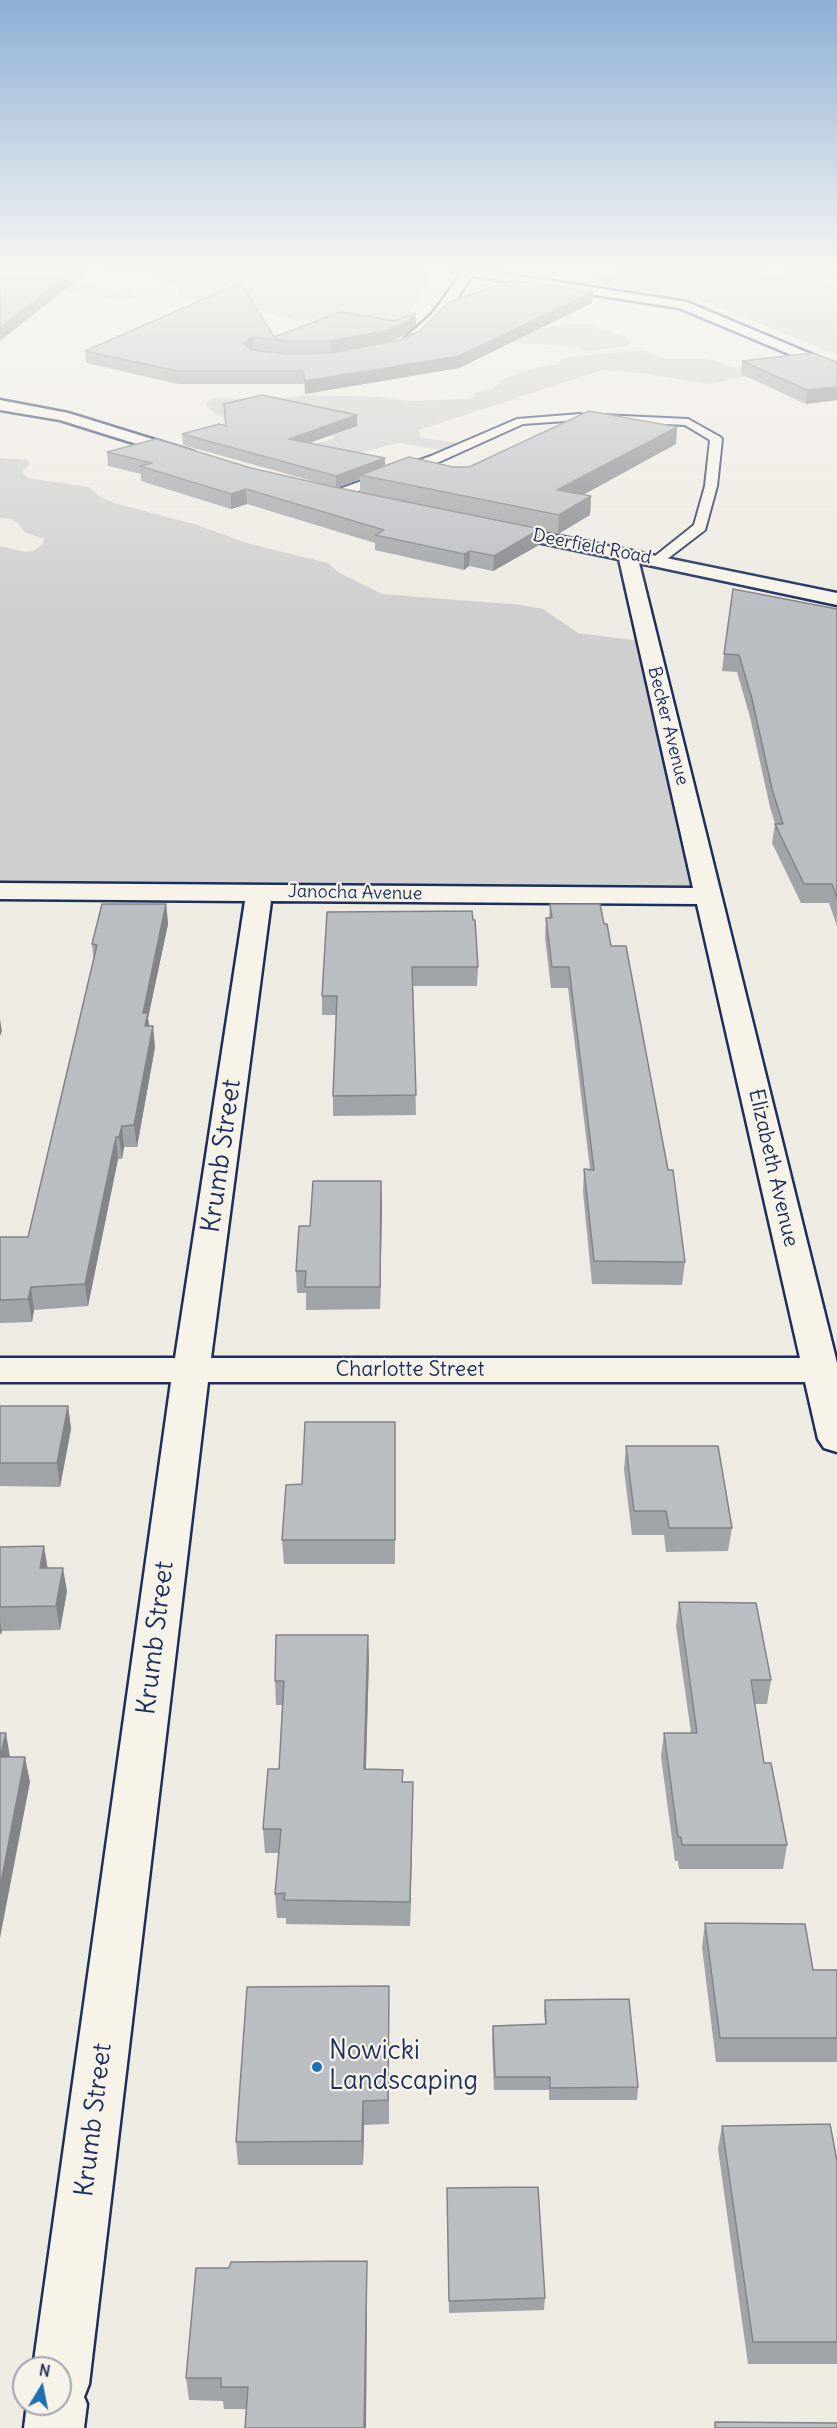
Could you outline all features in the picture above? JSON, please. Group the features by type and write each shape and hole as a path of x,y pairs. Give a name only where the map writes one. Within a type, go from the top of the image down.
{"street":[{"path":"0,405 63,417 204,460"},
{"path":"313,490 370,502"},
{"name":"Deerfield Road","path":"476,524 837,598"},
{"name":"Becker Avenue","path":"627,554 710,896"},
{"name":"Janocha Avenue","path":"0,891 710,896"},
{"name":"Krumb Street","path":"64,2356 191,1370 259,892"},
{"name":"Elizabeth Avenue","path":"710,896 837,1439"},
{"name":"Charlotte Street","path":"0,1370 820,1370"}],"lane":[{"path":"335,495 435,459 521,421 580,417 688,422 716,439 711,486 700,527 657,561"}],"shaded area":[{"path":"500,383 561,383 419,430 420,437 462,444 440,450 399,443 358,453 296,449 327,441 334,438 332,435 356,427 232,422 207,407 207,403 213,398 278,399 307,395 380,397 408,401 468,399 474,397 475,393 492,389"},
{"path":"0,458 28,460 29,465 22,472 28,478 89,487 99,496 114,503 194,524 250,544 328,563 338,572 382,594 522,605 543,609 578,633 648,642 709,896 0,891 0,546 25,552 35,550 43,544 44,539 24,532 18,523 11,519 0,518"}],"building":[{"path":"792,383 837,383 837,387 807,390"},
{"path":"262,395 357,415 289,439 385,458 336,476 182,434 219,424 226,426 224,404"},
{"path":"589,411 677,427 557,490 591,496 559,515 360,475 409,457 453,467 469,467"},
{"path":"156,439 251,468 540,529 494,556 470,551 464,554 375,535 384,530 246,489 231,494 140,466 152,463 107,452"},
{"path":"733,589 837,609 837,898 832,884 804,884 775,824 783,824 772,789 752,699 739,655 724,654"},
{"path":"102,904 166,904 143,1013 148,1013 145,1026 153,1026 134,1125 122,1126 119,1137 116,1137 85,1284 31,1287 28,1299 0,1300 0,1237 28,1237 97,945 92,944"},
{"path":"550,904 600,904 611,946 626,946 668,1170 673,1170 685,1262 594,1261 584,1169 594,1170 569,967 552,967 546,918 552,918"},
{"path":"472,911 473,920 475,920 478,967 412,967 416,1095 333,1096 337,996 322,996 327,912"},
{"path":"313,1181 381,1181 380,1287 305,1287 306,1271 296,1271 299,1226 310,1226"},
{"path":"0,1406 68,1406 57,1463 0,1463"},
{"path":"305,1422 395,1422 395,1540 282,1540 286,1485 302,1484"},
{"path":"626,1446 718,1446 732,1528 669,1528 666,1511 634,1511"},
{"path":"44,1546 40,1568 63,1568 56,1606 0,1607 0,1547"},
{"path":"679,1602 756,1603 771,1680 751,1680 764,1763 771,1763 787,1845 682,1845 681,1837 678,1837 664,1733 697,1733"},
{"path":"276,1635 368,1635 364,1769 403,1770 402,1782 413,1782 410,1902 284,1900 285,1893 275,1894 281,1829 263,1829 268,1769 279,1769 284,1681 275,1681"},
{"path":"0,1733 6,1733 0,1757"},
{"path":"0,1757 25,1757 0,1888"},
{"path":"705,1923 805,1924 813,1970 837,1970 837,2038 720,2038"},
{"name":"Nowicki Landscaping","path":"389,1986 388,2100 363,2101 362,2141 236,2142 247,1987"},
{"path":"629,1999 638,2087 550,2088 550,2077 495,2077 493,2026 546,2024 545,2000"},
{"path":"830,2124 837,2161 837,2342 753,2342 722,2126"},
{"path":"538,2187 545,2298 449,2301 447,2188"},
{"path":"367,2261 364,2428 245,2428 248,2387 221,2387 221,2378 186,2378 196,2268 229,2268 231,2262"},
{"path":"715,2422 837,2423 837,2428 715,2428"}],"place":[{"name":"Nowicki Landscaping","path":"317,2067"}]}
